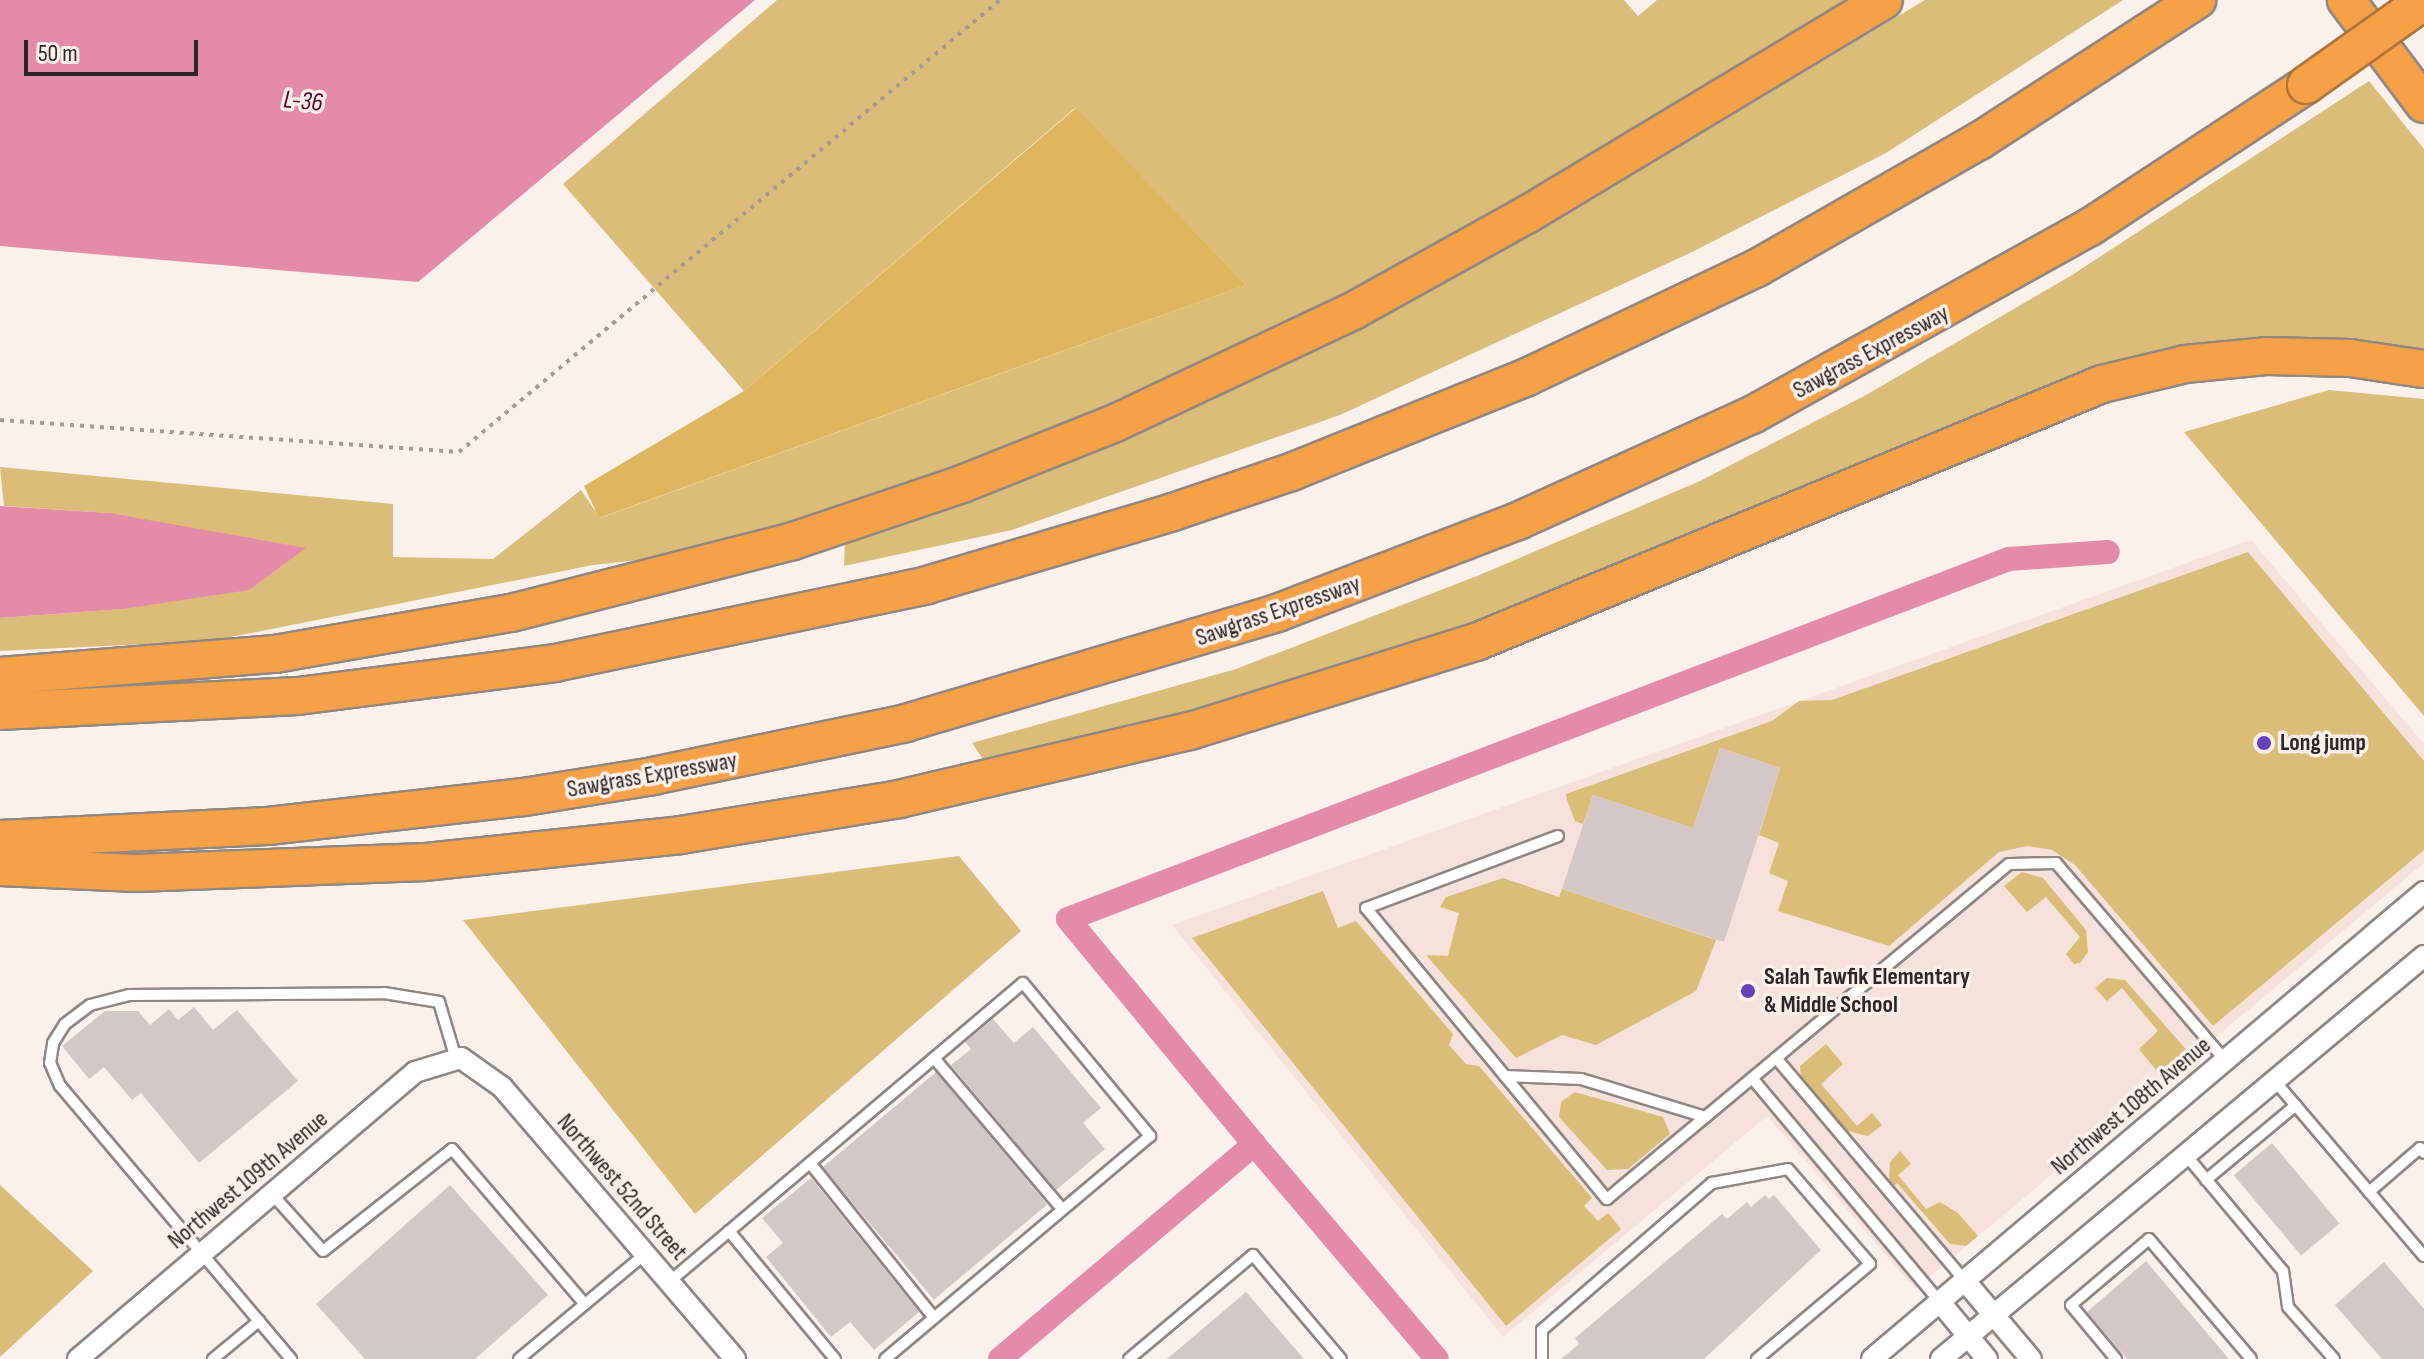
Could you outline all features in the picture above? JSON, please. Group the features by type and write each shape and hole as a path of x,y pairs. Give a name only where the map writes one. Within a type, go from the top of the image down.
{"highway":[{"path":"0,676 275,654 497,616 696,569 948,489 1115,423 1353,311 1516,221 1884,0"},
{"path":"0,711 298,696 555,663 927,585 1173,512 1291,472 1484,395 1757,268 1979,141 2197,0"},
{"path":"2346,0 2424,104"},
{"path":"2400,0 2424,32"},
{"name":"Sawgrass Expressway","path":"0,839 326,821 653,776 906,723 1250,622 1518,521 1752,415 2076,235 2306,85 2424,1"},
{"path":"0,867 136,873 425,862 680,835 899,799 1176,735 1463,646 1651,573 2027,411 2115,381 2185,364 2266,356 2350,358 2424,369"}],"street":[{"name":"Northwest 108th Avenue","path":"1872,1359 2424,892"},
{"path":"1941,1359 2424,956"},
{"name":"Northwest 109th Avenue","path":"78,1359 415,1072 458,1059"},
{"name":"Northwest 52nd Street","path":"458,1059 502,1087 735,1359"},
{"path":"1965,1281 2031,1359"},
{"path":"1940,1302 1987,1359"}],"lane":[{"path":"1558,836 1366,908 1607,1199 2009,864 2056,863 2225,1060"},
{"path":"669,1282 1023,983 1150,1136 885,1359"},
{"path":"291,1359 60,1086 50,1063 53,1043 65,1024 90,1005 129,995 410,995 439,1002 458,1059"},
{"path":"934,1058 1062,1209"},
{"path":"1776,1058 1965,1281"},
{"path":"1505,1076 1581,1079 1705,1117"},
{"path":"1752,1078 1940,1302"},
{"path":"2274,1080 2424,1256"},
{"path":"2206,1180 2296,1105"},
{"path":"272,1194 323,1251 452,1149 585,1304"},
{"path":"2369,1192 2423,1149"},
{"path":"2185,1154 2283,1271 2288,1307 2334,1359"},
{"path":"810,1163 934,1318"},
{"path":"1542,1359 1542,1330 1712,1183 1788,1169 1870,1264 1757,1359"},
{"path":"729,1231 835,1359"},
{"path":"2116,1359 2071,1305 2149,1239 2251,1359"},
{"path":"519,1359 645,1254"},
{"path":"1129,1359 1253,1255 1341,1359"},
{"path":"213,1359 259,1321"}],"path":[{"path":"0,420 459,452 1000,0"}],"shaded area":[{"path":"777,0 1624,0 1638,16 1657,0 1856,0 1350,299 1018,451 694,554 593,565 211,641 0,651 0,618 123,609 109,513 4,506 0,467 393,504 393,557 493,559 581,490 600,518 1246,285 1075,108 744,391 563,184"},
{"path":"1925,0 2123,0 1886,153 1692,252 1340,415 1012,530 844,566 845,541 927,516 1082,455 1298,359 1688,142"},
{"path":"2369,81 2424,149 2424,361 2192,357 1472,632 992,772 972,743 1236,669 1477,576 1700,481 1866,395 2072,275"},
{"path":"1076,108 1246,285 599,518 584,486 744,391"},
{"path":"2329,390 2424,399 2424,716 2184,432"},
{"name":"Salah Tawfik Elementary & Middle School","path":"2251,540 2424,744 2424,863 1915,1289 1767,1116 1503,1337 1172,925"},
{"path":"2248,552 2424,761 2424,850 2213,1026 2075,865 2052,850 2027,846 1999,852 1889,946 1778,911 1788,881 1769,873 1779,843 1759,835 1780,768 1720,748 1693,828 1593,795 1583,824 1575,821 1566,794 1772,721 1799,701 1832,700"},
{"path":"959,856 1021,931 695,1214 463,920"},
{"path":"2022,872 2043,878 2086,930 2088,952 2080,963 2074,964 2066,954 2080,937 2046,897 2027,912 2004,886"},
{"path":"1503,878 1559,897 1562,889 1716,940 1696,991 1596,1045 1562,1035 1516,1058 1426,955 1448,956 1459,913 1440,907 1446,897"},
{"path":"1323,891 1338,928 1356,921 1453,1034 1449,1045 1466,1064 1479,1066 1592,1198 1584,1206 1598,1221 1608,1213 1621,1229 1506,1326 1192,938"},
{"path":"2107,978 2125,980 2190,1054 2164,1080 2139,1049 2158,1031 2122,988 2107,1001 2095,988"},
{"path":"1826,1044 1843,1064 1821,1084 1857,1126 1872,1113 1882,1125 1868,1136 1844,1130 1801,1077 1800,1066"},
{"path":"1575,1092 1663,1117 1670,1134 1628,1169 1607,1170 1559,1117 1561,1102"},
{"path":"1900,1151 1911,1164 1898,1175 1926,1209 1940,1202 1958,1213 1978,1236 1966,1246 1950,1244 1897,1183 1892,1187 1889,1182 1890,1162"},
{"path":"0,1185 93,1271 0,1357"}],"water":[{"name":"L-36","path":"0,0 755,0 418,282 0,246"},
{"path":"0,506 109,513 306,548 249,590 123,609 0,618"}],"building":[{"path":"1720,748 1780,768 1724,942 1562,889 1593,795 1693,828"},
{"path":"194,1007 213,1030 237,1010 298,1081 199,1163 141,1093 132,1100 104,1067 89,1079 62,1046 105,1011 138,1011 150,1025 169,1009 178,1020"},
{"path":"993,1019 1014,1043 1033,1027 1101,1108 1083,1123 1105,1149 1056,1190 951,1065 971,1049 965,1042"},
{"path":"936,1072 1047,1205 934,1300 823,1167"},
{"path":"2272,1143 2339,1223 2301,1256 2234,1175"},
{"path":"811,1178 919,1312 874,1350 850,1322 831,1337 766,1257 783,1243 762,1218"},
{"path":"450,1185 548,1295 475,1359 365,1359 316,1304"},
{"path":"1765,1195 1769,1199 1774,1195 1821,1250 1704,1359 1561,1359 1579,1344 1575,1338 1722,1214 1727,1219 1747,1202 1751,1207"},
{"path":"2146,1261 2229,1359 2127,1359 2087,1312"},
{"path":"2384,1262 2424,1309 2424,1359 2382,1359 2335,1305"},
{"path":"1246,1292 1304,1359 1167,1359"}],"waterway":[{"path":"1000,1359 1254,1144 1068,919 2009,559 2108,552"},
{"path":"1254,1144 1437,1359"}],"place":[{"name":"Long jump","path":"2264,743"},
{"name":"Salah Tawfik Elementary & Middle School","path":"1748,991"}]}
